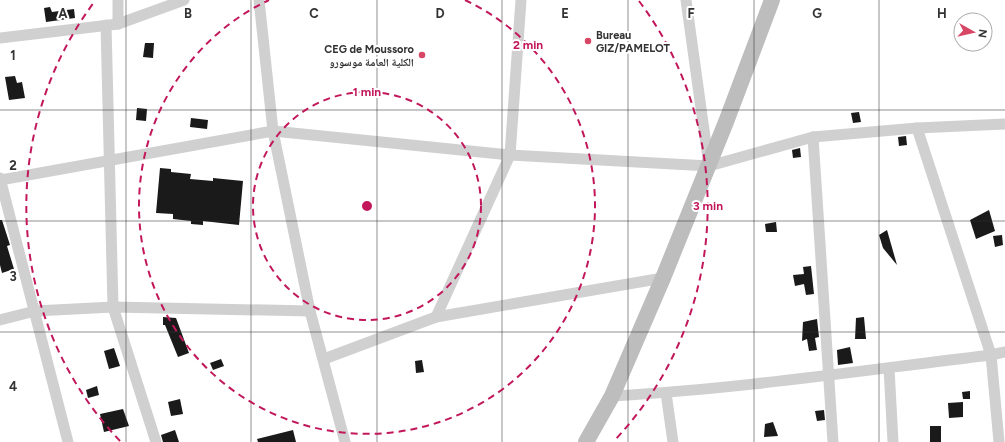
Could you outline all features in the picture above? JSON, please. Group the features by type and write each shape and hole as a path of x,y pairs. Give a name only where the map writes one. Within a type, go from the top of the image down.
{"main road":[{"path":"586,442 612,396 663,278 709,166 772,0"}],"street":[{"path":"118,0 118,24"},
{"path":"0,38 118,24 184,0"},
{"path":"259,0 273,131 310,311 345,442"},
{"path":"436,317 510,155 521,0"},
{"path":"686,0 709,166"},
{"path":"106,25 113,307 156,442"},
{"path":"68,442 0,179 273,131 510,155 709,166 813,137 917,128 1005,124"},
{"path":"917,128 991,355 999,442"},
{"path":"813,137 833,442"},
{"path":"324,359 436,317 663,278"},
{"path":"0,320 35,311 113,307 310,311"},
{"path":"612,396 666,393 828,375 1005,352"},
{"path":"889,368 893,442"},
{"path":"666,393 673,442"}],"building":[{"path":"50,7 52,12 74,9 75,18 46,22 44,8"},
{"path":"145,43 154,43 153,58 143,57"},
{"path":"15,76 17,83 22,82 25,98 9,100 5,77"},
{"path":"137,108 147,109 146,121 136,120"},
{"path":"859,112 861,122 853,123 851,113"},
{"path":"191,118 208,120 207,129 190,127"},
{"path":"906,136 907,145 899,146 898,137"},
{"path":"800,148 801,157 793,158 792,150"},
{"path":"160,168 171,169 171,172 191,174 190,179 213,181 213,178 243,181 239,225 203,221 203,225 191,224 191,221 173,219 173,214 156,213"},
{"path":"989,210 995,231 976,239 970,220"},
{"path":"0,220 2,220 10,245 7,246 14,269 2,273 0,265"},
{"path":"776,222 777,232 766,232 765,224"},
{"path":"887,230 897,265 883,248 879,235"},
{"path":"1002,235 1003,245 995,247 993,236"},
{"path":"811,266 814,294 806,295 804,284 795,286 793,275 804,274 803,267"},
{"path":"163,317 176,318 189,353 178,357 165,325 163,325"},
{"path":"864,317 866,339 855,339 856,318"},
{"path":"817,319 819,337 815,338 817,350 809,351 807,339 802,341 803,322"},
{"path":"850,347 853,363 838,365 837,350"},
{"path":"114,348 120,366 109,369 104,351"},
{"path":"221,359 224,366 213,370 210,363"},
{"path":"422,360 424,372 416,373 415,361"},
{"path":"97,386 99,395 88,398 86,390"},
{"path":"970,391 970,399 963,399 962,392"},
{"path":"180,399 183,414 171,416 168,402"},
{"path":"963,402 963,417 949,418 948,403"},
{"path":"123,409 129,426 104,432 100,414"},
{"path":"824,410 825,420 817,421 815,411"},
{"path":"773,422 778,436 764,437 765,424"},
{"path":"930,426 941,426 941,442 930,442"},
{"path":"175,430 179,442 163,442 161,435"},
{"path":"293,430 296,442 258,442 257,439"}],"place":[{"name":"Bureau GIZ/PAMELOT","path":"588,41"},
{"name":"CEG de Moussoro الكلية العامة موسورو","path":"422,55"}]}
